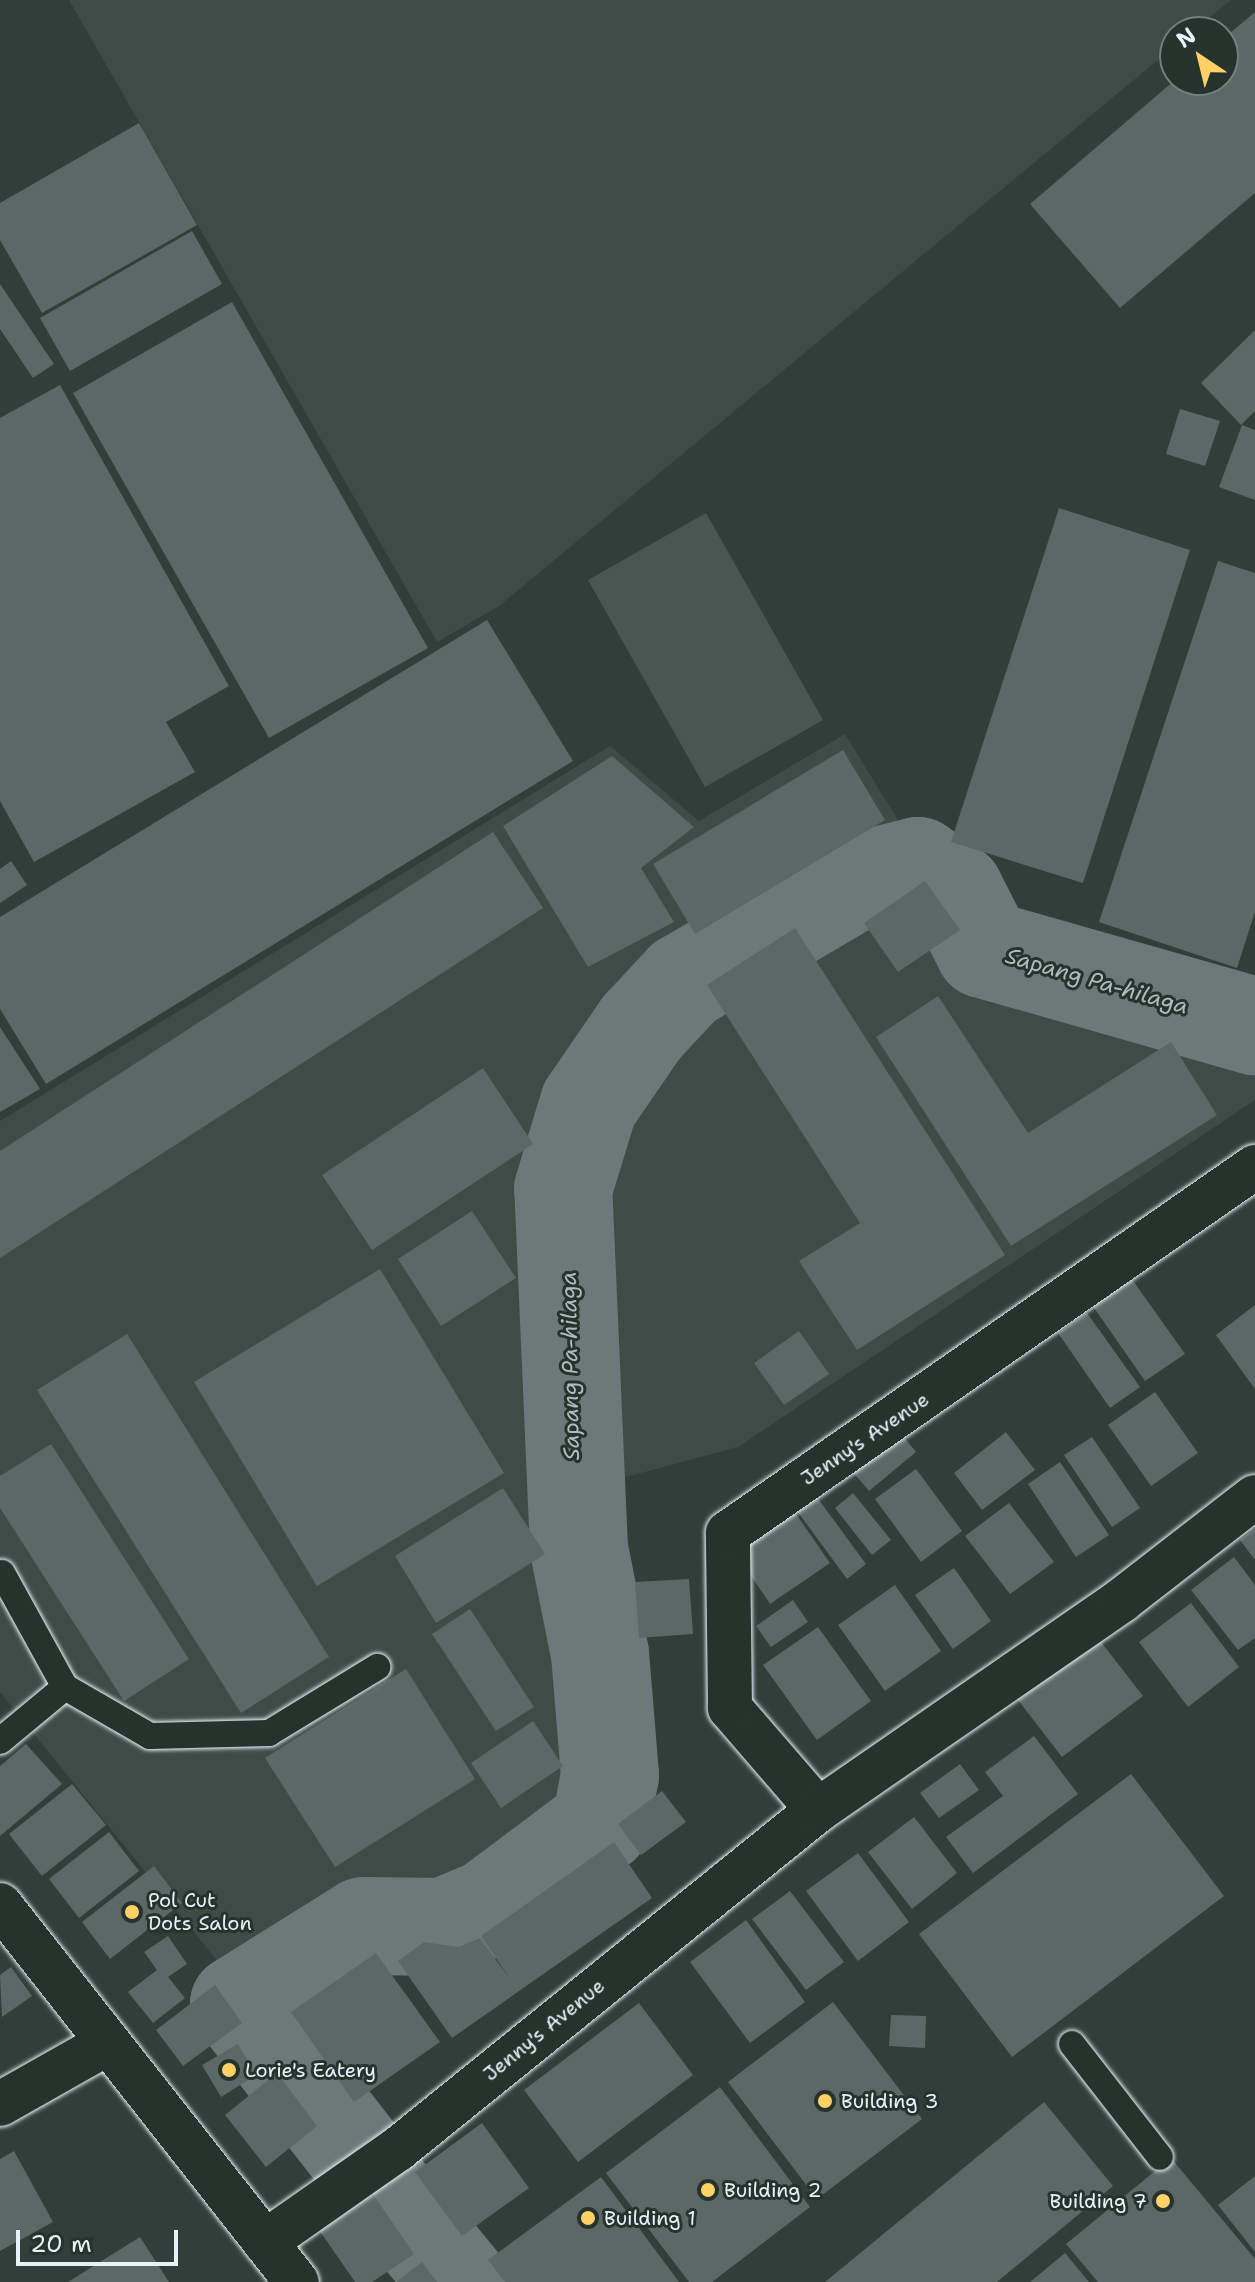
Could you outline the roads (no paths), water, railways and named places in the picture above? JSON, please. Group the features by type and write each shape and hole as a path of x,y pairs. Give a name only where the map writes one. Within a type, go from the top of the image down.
{"street":[{"name":"Jenny's Avenue","path":"818,1810 730,1708 728,1533 1255,1167"},
{"name":"Jenny's Avenue","path":"265,2242 398,2149 818,1810 1122,1600 1255,1497"},
{"path":"0,1905 297,2282"},
{"path":"0,2104 108,2043"}],"lane":[{"path":"2,1573 65,1687 150,1736 269,1733 377,1667"},
{"path":"0,1741 65,1687"},
{"path":"1072,2044 1160,2157"}],"waterway":[{"name":"Sapang Pa-hilaga","path":"361,2160 239,2004 364,1926 444,1927 489,1908 601,1824 610,1775 600,1654 579,1549 563,1189 589,1104 642,1027 684,982 854,882 918,866 955,892 984,949 1255,1026"},
{"name":"Sapang Pa-hilaga","path":"375,2180 459,2282"}],"place":[{"name":"Pol Cut Dots Salon","path":"132,1912"},
{"name":"Lorie's Eatery","path":"229,2070"},
{"name":"Building 3","path":"825,2101"},
{"name":"Building 2","path":"708,2190"},
{"name":"Building 7","path":"1163,2201"},
{"name":"Building 1","path":"588,2218"}]}
